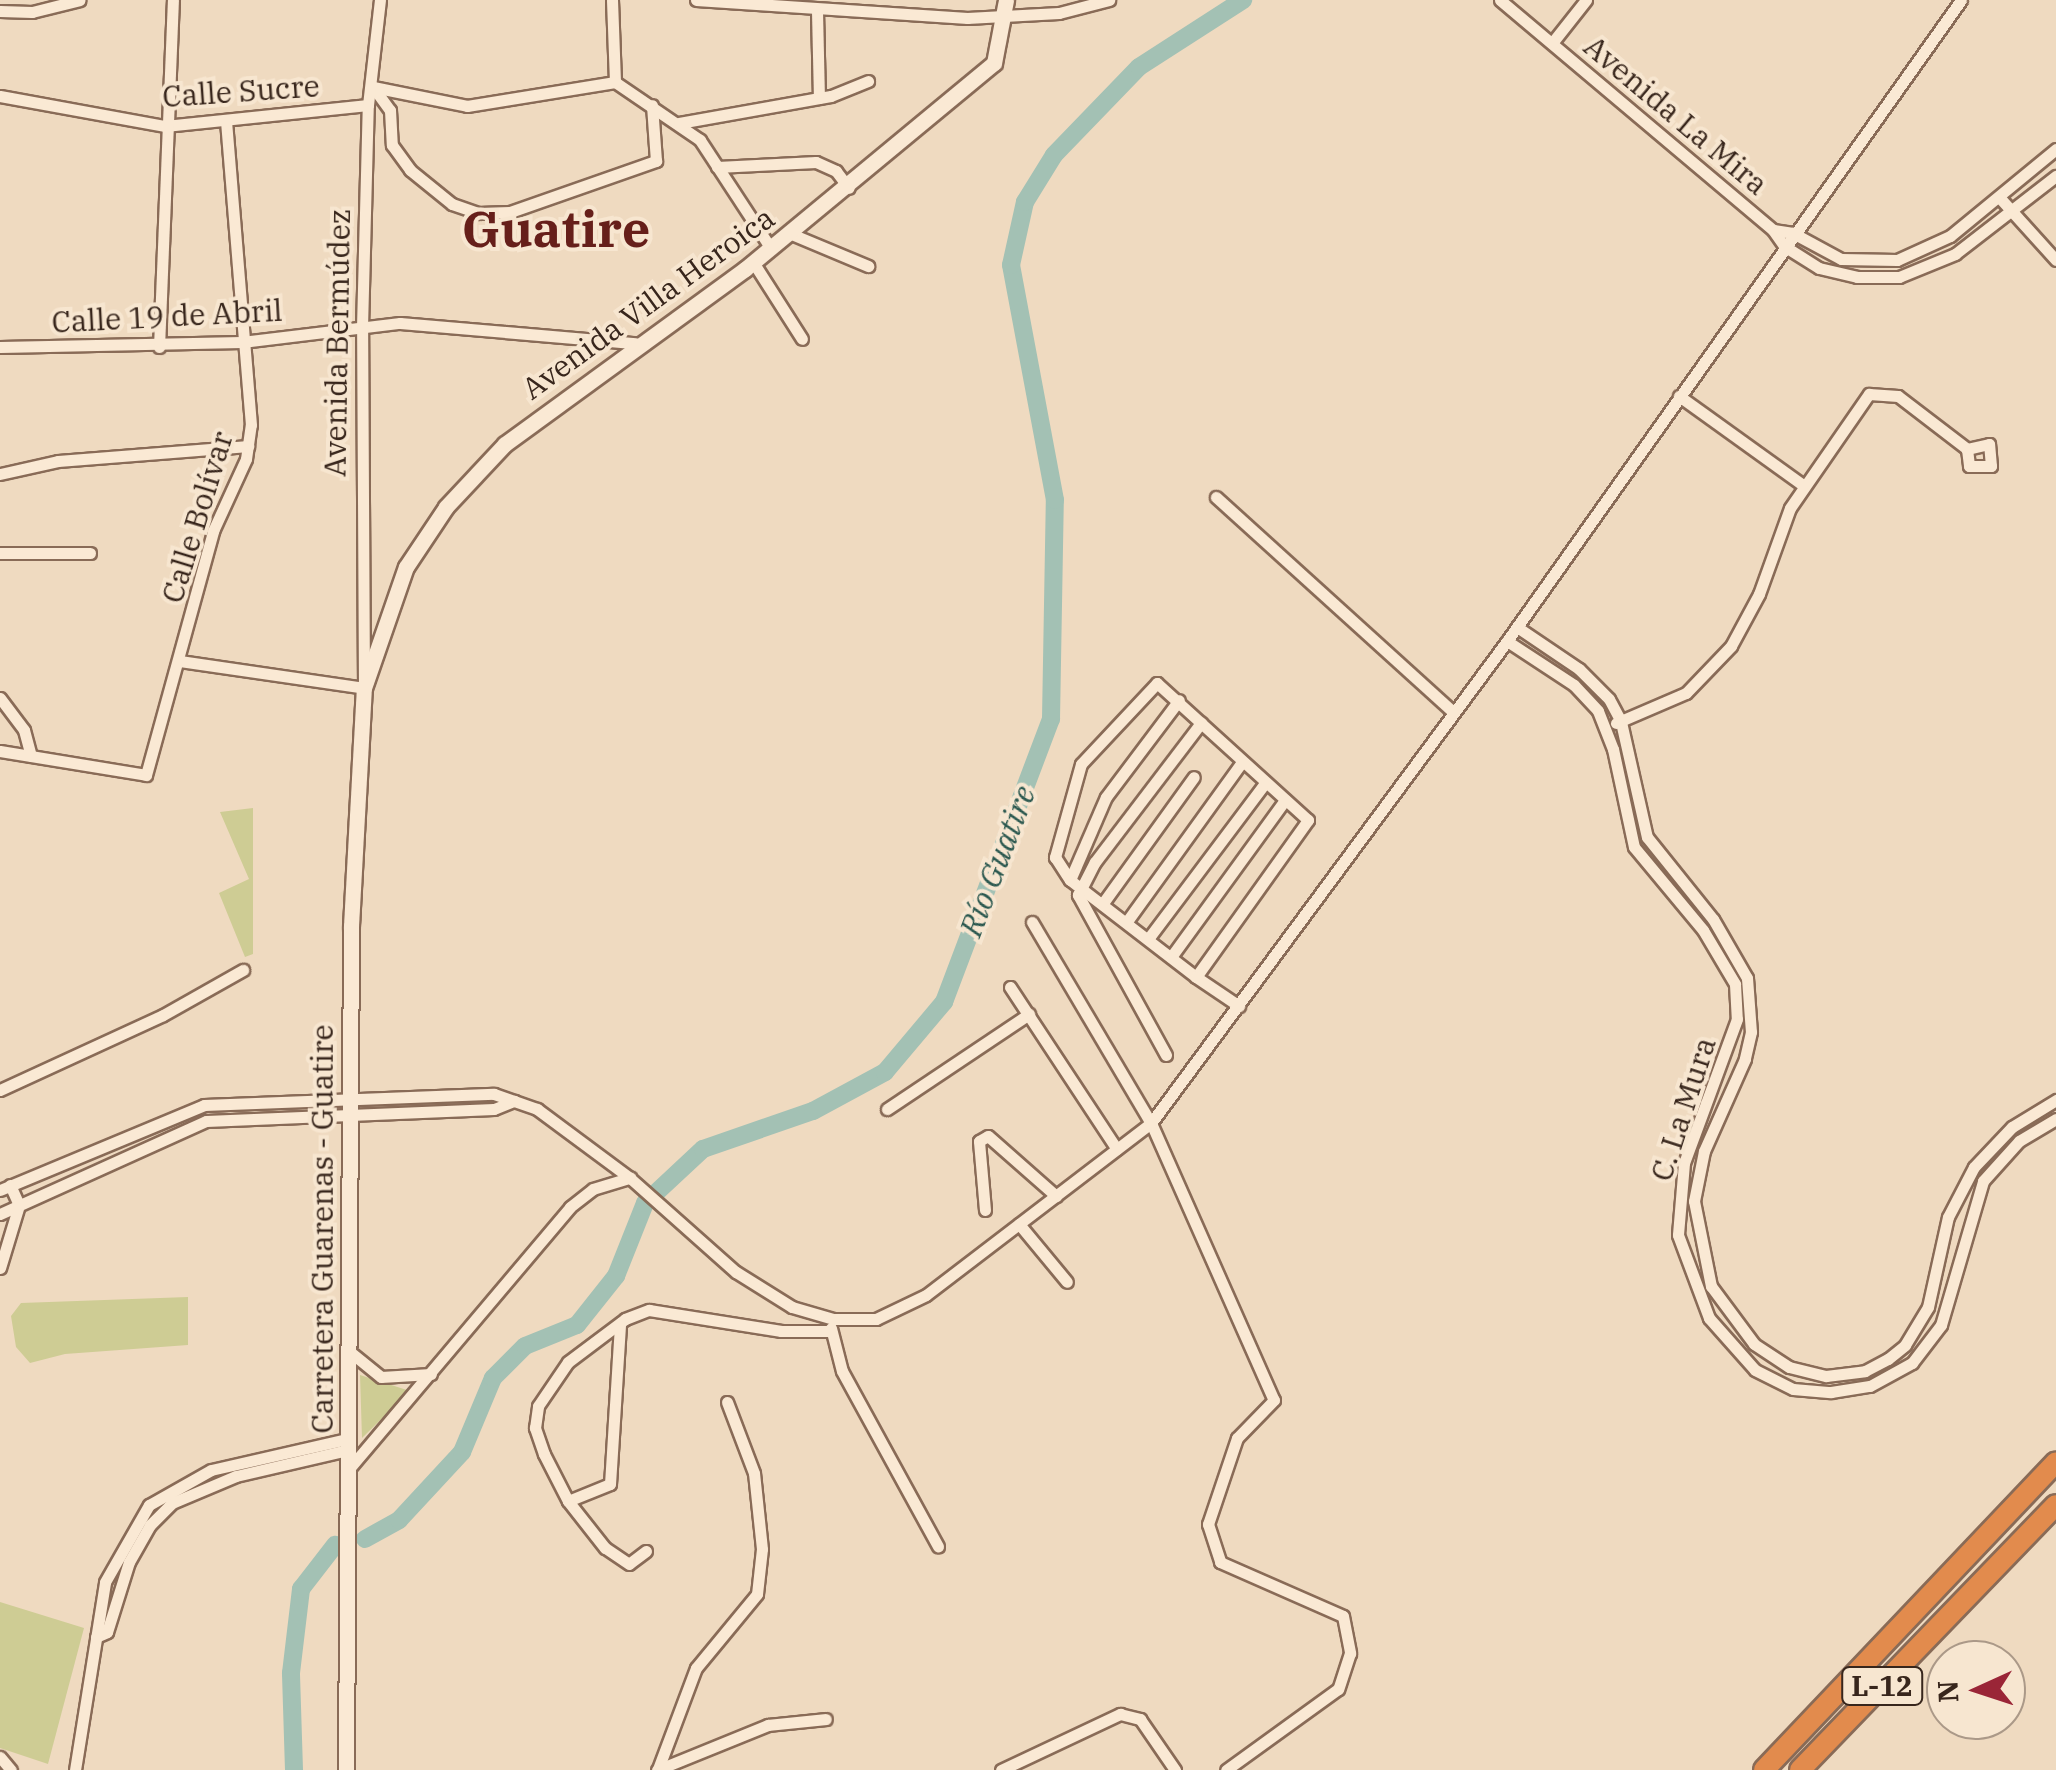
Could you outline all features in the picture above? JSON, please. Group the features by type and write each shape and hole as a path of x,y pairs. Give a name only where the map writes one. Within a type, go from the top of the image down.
{"highway":[{"name":"L-12","path":"1764,1770 2018,1509 2056,1462"},
{"name":"L-12","path":"1800,1770 2056,1505"}],"main road":[{"name":"Avenida Villa Heroica","path":"364,688 406,567 446,507 505,444 635,343 753,262 849,188 994,62 1006,0"},
{"name":"Carretera Guarenas - Guatire","path":"346,1770 350,1106 364,688"}],"street":[{"path":"0,12 80,0"},
{"path":"159,346 173,0"},
{"name":"Avenida Bermúdez","path":"364,688 362,326 368,105 380,0"},
{"path":"612,0 615,82"},
{"path":"696,0 817,11 1004,18 1109,0"},
{"name":"Avenida La Mira","path":"1500,0 1773,230 1784,246 1835,273 1899,277 1936,266 2056,176"},
{"path":"1552,43 1586,0"},
{"path":"646,1552 623,1562 568,1502 538,1436 538,1406 568,1362 620,1323 661,1310 781,1331 876,1319 926,1295 1151,1123 1507,641 1961,0"},
{"path":"817,11 819,98"},
{"path":"679,123 819,98 868,81"},
{"path":"373,86 467,106 615,82 679,123 717,166 770,247"},
{"path":"373,86 390,110 392,145 410,170 452,204 478,212 510,212 656,162 652,105"},
{"name":"Calle Sucre","path":"0,96 165,126 368,105"},
{"name":"Calle Bolívar","path":"0,751 146,774 214,531 248,446 226,122"},
{"name":"Avenida La Mira","path":"1773,230 1793,233 1842,259 1897,260 1950,236 2056,149"},
{"path":"717,166 816,162 836,170 849,188"},
{"path":"1999,197 2056,260"},
{"path":"789,233 868,266"},
{"path":"753,262 802,339"},
{"name":"Calle 19 de Abril","path":"0,348 242,342 400,324 635,343"},
{"path":"1607,726 1686,692 1730,646 1760,594 1773,547 1803,485 1858,406 1878,391 1898,396 1967,450"},
{"path":"1679,396 1803,485"},
{"path":"0,474 58,461 248,446"},
{"path":"1216,498 1453,712"},
{"path":"0,553 90,553"},
{"path":"1517,627 1579,669 1621,722 1646,837 1713,918 1747,978 1751,1032 1745,1059 1704,1151 1694,1201 1711,1286 1754,1344 1788,1367 1826,1376 1865,1371 1888,1359 1918,1328 1928,1307 1948,1217 1974,1167 2012,1126 2056,1100"},
{"name":"C. La Mura","path":"1507,641 1574,685 1607,726 1634,846 1703,930 1735,984 1738,1019 1684,1163 1678,1235 1709,1318 1755,1370 1793,1389 1830,1392 1870,1386 1912,1363 1941,1325 1983,1182 2018,1142 2056,1119"},
{"path":"179,666 364,688"},
{"path":"1196,976 1308,820 1156,682 1148,686 1080,764 1054,849 1059,870 1128,920 1171,958 1196,976 1239,1006"},
{"path":"0,698 24,730 32,756"},
{"path":"1166,1055 1082,907 1075,883 1106,797 1178,700"},
{"path":"1075,883 1202,723"},
{"path":"1128,920 1242,762"},
{"path":"1103,903 1194,777"},
{"path":"1148,939 1265,783"},
{"path":"1171,958 1285,800"},
{"path":"1032,922 1151,1123 1274,1400 1237,1438 1208,1524 1220,1562 1343,1616 1350,1652 1338,1689 1226,1770"},
{"path":"0,1090 243,970"},
{"path":"1010,987 1117,1149"},
{"path":"887,1109 1028,1014"},
{"path":"0,1214 206,1121 494,1094 516,1101 630,1178 765,1293 832,1325"},
{"path":"19,1205 5,1187 204,1106 350,1106"},
{"path":"985,1210 979,1142 988,1136 1056,1196"},
{"path":"348,1477 570,1207 593,1188 630,1178"},
{"path":"0,1268 19,1205"},
{"path":"1019,1224 1067,1282"},
{"path":"568,1502 610,1484 620,1323"},
{"path":"832,1325 842,1371 938,1546"},
{"path":"349,1352 380,1377 432,1374"},
{"path":"657,1770 696,1668 757,1594 762,1549 754,1473 727,1402"},
{"path":"75,1770 104,1582 149,1505 211,1470 348,1445"},
{"path":"1001,1770 1120,1714 1140,1719 1175,1770"},
{"path":"657,1770 683,1765 768,1724 826,1719"},
{"path":"0,1757 11,1770"}],"shaded area":[{"path":"253,808 253,954 245,957 219,893 249,879 220,812"},
{"path":"188,1297 188,1345 65,1354 30,1363 16,1347 11,1316 21,1303"},
{"path":"360,1375 410,1391 362,1438"},
{"path":"0,1602 84,1628 48,1764 0,1748"}],"waterway":[{"name":"Río Guatire","path":"365,1539 399,1520 462,1452 493,1378 525,1346 577,1325 616,1276 645,1203 703,1149 813,1111 885,1072 944,1002 1051,719 1055,500 1011,265 1025,202 1054,155 1139,67 1243,0"},
{"name":"Río Guatire","path":"294,1770 291,1673 301,1589 335,1545"}],"district":[{"name":"Guatire","path":"556,229"}]}
